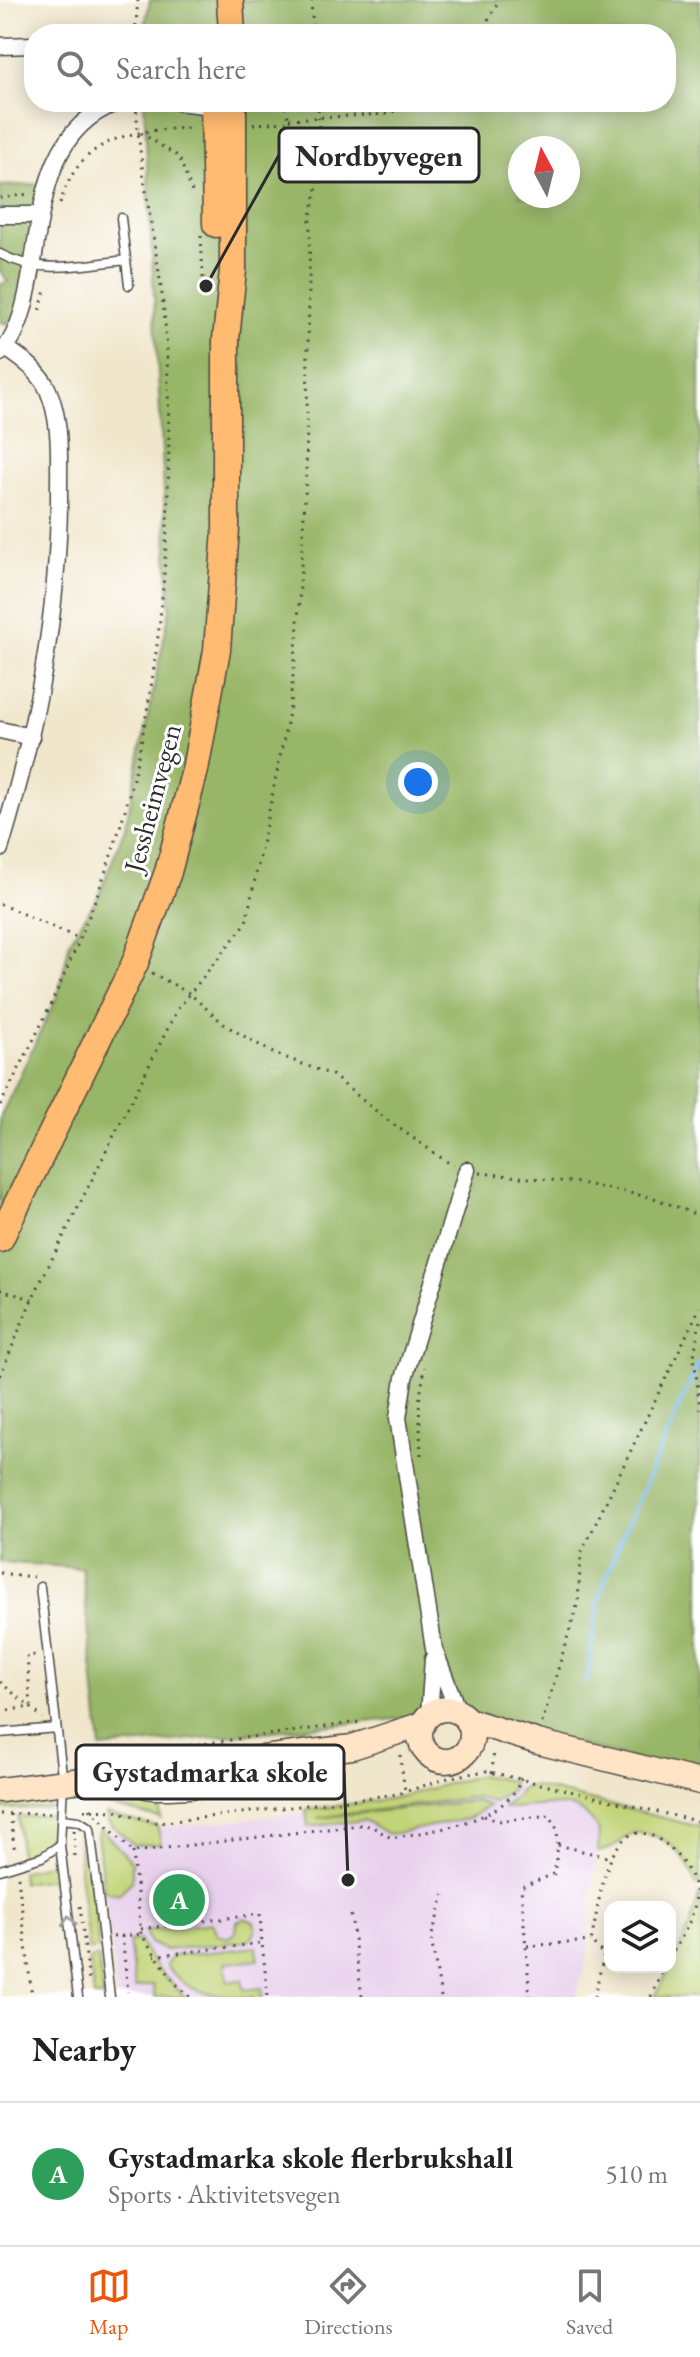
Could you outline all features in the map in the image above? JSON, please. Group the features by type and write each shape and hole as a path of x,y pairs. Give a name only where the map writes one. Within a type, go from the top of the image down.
{"main road":[{"path":"214,24 215,0"},
{"path":"230,0 231,24"},
{"name":"Jessheimvegen","path":"0,1239 135,963 168,872 186,808 217,650 226,529 226,339 233,270 221,112"}],"street":[{"path":"0,46 24,45"},
{"path":"0,849 31,737 46,667 57,572 59,440 55,410 47,386 30,366 3,350 19,322 40,267 40,215 53,168 67,140 89,117 99,112"},
{"path":"0,215 40,215"},
{"path":"0,730 31,737"},
{"path":"467,1170 404,1378 399,1409 434,1649 473,1735 467,1751"},
{"path":"434,1649 421,1739 427,1753 435,1759 449,1761 467,1751 540,1733"},
{"path":"342,1749 426,1720 443,1710 540,1733 700,1782"},
{"path":"0,1790 342,1749 427,1753"}],"lane":[{"path":"121,218 129,285"},
{"path":"0,254 40,267 126,260"},
{"path":"40,1587 63,1783 60,1845 78,1997"},
{"path":"0,1733 56,1728"},
{"path":"62,1819 90,1828 110,1997"},
{"path":"0,1870 17,1866 60,1845"}],"path":[{"path":"136,24 138,0"},
{"path":"311,0 312,24"},
{"path":"486,24 499,0"},
{"path":"0,1105 80,939 104,876 135,769 154,671 168,522 167,354 161,281 137,112"},
{"path":"287,112 289,119"},
{"path":"0,1376 32,1299 189,993 246,923 289,713 297,639 305,496 310,219 320,174 319,112"},
{"path":"249,125 392,112"},
{"path":"60,205 83,157 113,139 138,131 201,128"},
{"path":"138,131 179,157 189,177 195,203"},
{"path":"201,232 204,297"},
{"path":"38,316 40,267"},
{"path":"0,904 80,939"},
{"path":"135,963 189,993 225,1025 273,1053 332,1075 386,1119 452,1165 467,1170 580,1183 654,1198 700,1216"},
{"path":"0,1290 32,1299"},
{"path":"540,1733 578,1602 581,1554 700,1307"},
{"path":"700,1321 694,1356 700,1409"},
{"path":"421,1462 419,1402 425,1365"},
{"path":"0,1573 40,1578 40,1587"},
{"path":"31,1707 27,1656 48,1654"},
{"path":"0,1682 56,1728"},
{"path":"0,1711 31,1707"},
{"path":"155,1750 366,1722"},
{"path":"492,1773 494,1750"},
{"path":"400,1755 405,1792"},
{"path":"75,1863 74,1811 101,1810 158,1823 405,1792 451,1777 492,1773 700,1822"},
{"path":"133,1852 360,1825 371,1826 391,1838 463,1825 484,1816 512,1794 521,1778"},
{"path":"100,1799 101,1810"},
{"path":"90,1809 133,1852 141,1932 154,1956 190,1997"},
{"path":"0,1814 50,1813"},
{"path":"10,1814 32,1997"},
{"path":"484,1816 498,1821 550,1815 557,1829 554,1874 521,1887 530,1997"},
{"path":"591,1941 611,1858 620,1842 633,1835 648,1835 667,1842 685,1864 698,1888 676,1948"},
{"path":"558,1845 611,1858"},
{"path":"79,1893 89,1983"},
{"path":"441,1997 431,1938 444,1895"},
{"path":"103,1938 260,1914 268,1997"},
{"path":"351,1915 362,1997"},
{"path":"122,1936 128,1992"},
{"path":"526,1946 591,1941"},
{"path":"591,1941 604,1955 594,1997"},
{"path":"154,1956 262,1943"},
{"path":"651,1997 661,1973"}],"shaded area":[{"path":"481,1778 541,1791 599,1823 588,1925 589,1949 576,1997 117,1997 99,1834 402,1803"}],"green space":[{"path":"150,0 700,0 700,1776 456,1713 101,1748 82,1568 0,1562 0,1118 59,992 70,940 98,897 125,828 170,609 145,112 676,112 676,24 145,24"},
{"path":"46,184 34,292 9,324 0,322 0,285 8,281 0,271 0,186"},
{"path":"480,1775 512,1781 513,1788 494,1802 476,1797 317,1818 476,1801 489,1806 466,1819 388,1834 364,1820 308,1827 306,1810 395,1798"},
{"path":"533,1786 700,1827 700,1885 696,1885 687,1864 674,1847 656,1836 633,1833 609,1849 598,1852 599,1832 580,1811 556,1805 503,1808 525,1787"},
{"path":"103,1788 159,1806 161,1819 104,1804"},
{"path":"33,1798 51,1808 0,1809 0,1801"},
{"path":"106,1814 158,1827 161,1844 134,1845 107,1821"},
{"path":"55,1815 55,1832 48,1844 20,1857 18,1817"},
{"path":"101,1829 132,1862 132,1881 119,1894 104,1891 97,1833"},
{"path":"80,1832 86,1834 98,1940 98,1948 89,1951 79,1871"},
{"path":"55,1862 61,1878 22,1883 21,1872"},
{"path":"700,1892 700,1997 655,1997 667,1973 676,1973 676,1955 688,1931"},
{"path":"245,1918 254,1922 256,1930 249,1941 165,1950 150,1943 145,1931 212,1923 217,1934 227,1938 236,1932 237,1922"},
{"path":"139,1940 154,1965 185,1997 155,1997 153,1985 135,1988 129,1941"},
{"path":"256,1947 259,1959 225,1963 228,1981 242,1980 244,1990 262,1988 263,1997 207,1993 184,1984 166,1965 173,1956"},
{"path":"98,1957 104,1997 94,1997 89,1959"}],"waterway":[{"path":"586,1683 599,1598 618,1546 700,1360"}],"place":[{"name":"Nordbyvegen","path":"206,286"},
{"name":"Gystadmarka skole","path":"348,1880"},
{"name":"Gystadmarka skole flerbrukshall","path":"179,1900"}]}
